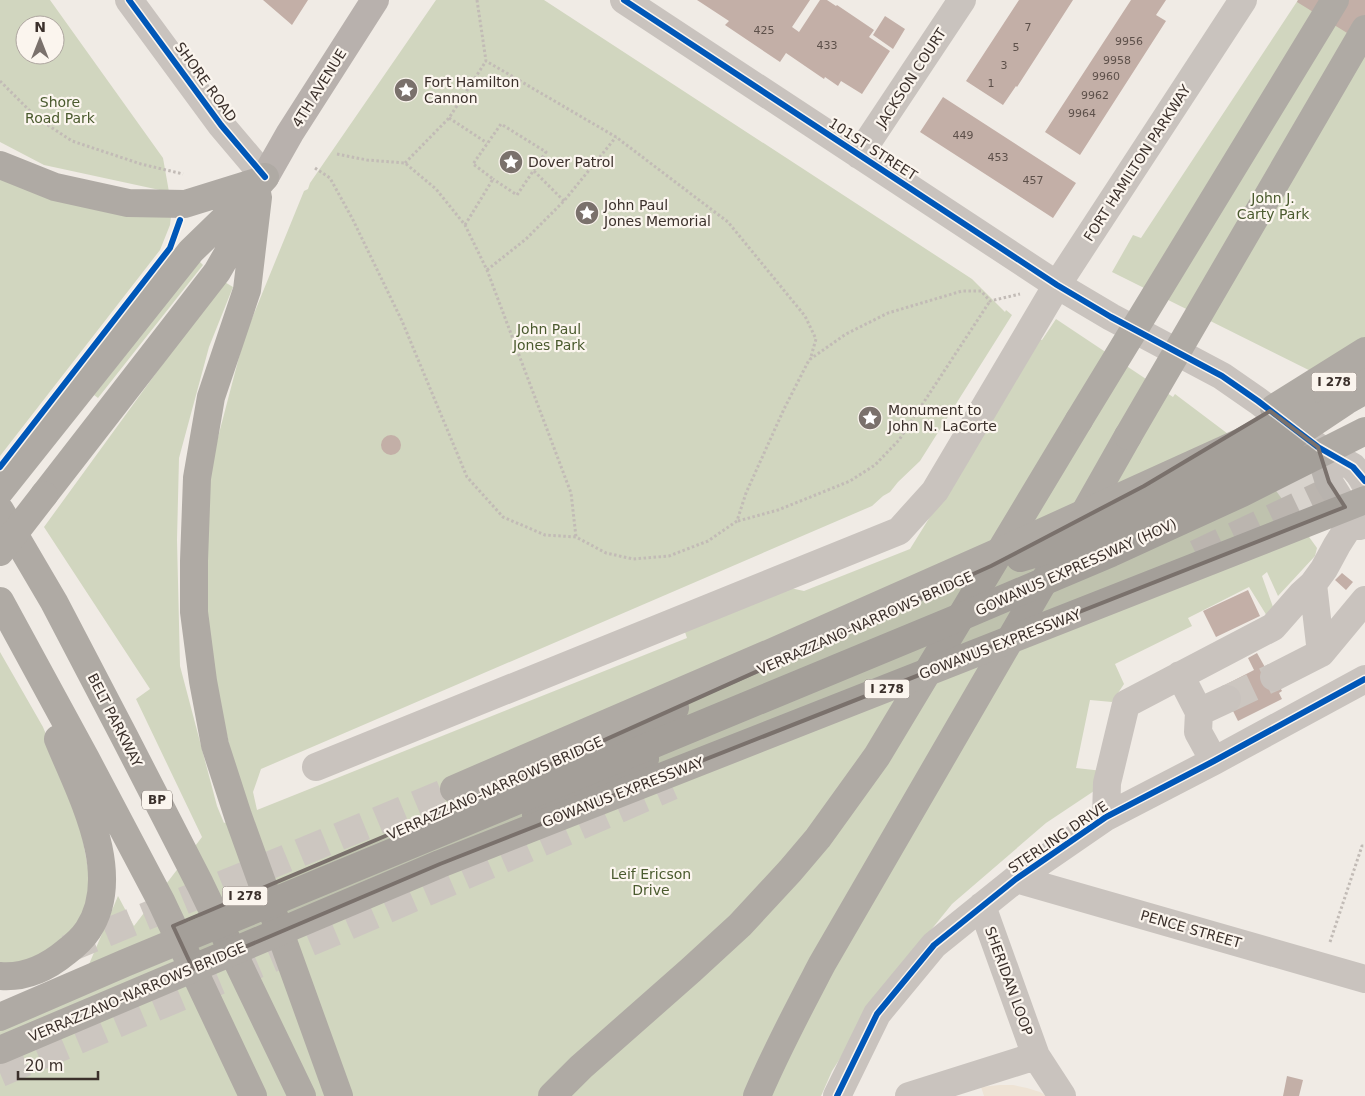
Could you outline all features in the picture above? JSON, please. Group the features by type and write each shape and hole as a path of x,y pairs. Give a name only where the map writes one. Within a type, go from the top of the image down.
{"highway":[{"path":"552,1096 587,1061 740,925 818,838 878,756 1079,420 1335,0"},
{"path":"757,1096 793,1019 827,956 1365,29"},
{"path":"0,165 55,187 128,203 185,204 254,183 261,187"},
{"path":"0,491 192,251 256,188 261,187"},
{"path":"0,552 217,272 253,211 261,187"},
{"path":"261,187 247,290 211,397 197,478 194,612 203,681 215,746 238,816 339,1096"},
{"name":"I 278","path":"454,789 770,653 1241,442 1303,408 1365,353"},
{"name":"I 278","path":"986,568 1144,486 1365,353"},
{"path":"1303,408 1365,371"},
{"path":"986,568 1101,534 1203,487 1253,463 1365,390"},
{"name":"GOWANUS EXPRESSWAY (HOV)","path":"782,690 960,618 1111,553 1242,493 1365,431"},
{"name":"BELT PARKWAY","path":"0,510 54,602 133,753 200,884 302,1096"},
{"name":"GOWANUS EXPRESSWAY","path":"440,864 1356,512"},
{"name":"VERRAZZANO-NARROWS BRIDGE","path":"0,1000 489,792 986,568"},
{"path":"0,976 22,974 39,969 54,962 75,945 88,931 95,916 100,903 102,880 101,858 92,826 2,604"},
{"path":"2,604 161,901 253,1096"},
{"path":"489,792 782,690"},
{"path":"440,864 782,690"},
{"name":"VERRAZZANO-NARROWS BRIDGE","path":"0,1017 125,962 782,690"},
{"name":"VERRAZZANO-NARROWS BRIDGE","path":"0,1050 440,864"}],"main road":[{"name":"4TH AVENUE","path":"261,187 290,133 375,0"}],"street":[{"name":"SHORE ROAD","path":"129,0 221,125 261,187"},
{"name":"101ST STREET","path":"624,0 1057,285 1111,317 1222,376 1318,447 1353,467 1365,481"},
{"name":"JACKSON COURT","path":"859,155 962,0"},
{"name":"FORT HAMILTON PARKWAY","path":"316,767 899,531 935,491 1057,285 1243,0"},
{"path":"1106,817 1107,783 1126,704 1273,627 1313,584 1324,569 1356,512 1329,482 1318,447"},
{"path":"1313,584 1321,653"},
{"path":"1274,677 1321,653 1365,600"},
{"path":"1180,675 1199,712 1198,732 1214,761"},
{"name":"STERLING DRIVE","path":"837,1096 877,1014 934,945 1016,879 1106,817 1365,679"},
{"path":"1199,712 1228,699"},
{"name":"PENCE STREET","path":"1016,879 1365,979"},
{"name":"SHERIDAN LOOP","path":"982,906 1036,1056 1062,1096"},
{"path":"909,1096 1036,1056"}],"path":[{"path":"405,163 448,118 486,61 477,0"},
{"path":"486,61 616,136 728,222 805,316 816,339 809,360 784,409 750,485 737,521"},
{"path":"0,81 36,118 72,141 141,164 183,174"},
{"path":"448,118 487,143"},
{"path":"501,124 546,152 517,195 473,164 487,143 501,124"},
{"path":"487,270 526,239 564,201 616,136"},
{"path":"337,154 367,160 405,163 436,189 465,225 487,270 571,494 576,537"},
{"path":"315,168 330,178 352,218 402,321 467,477 503,517 545,535 576,537 606,553 633,559 669,556 708,541 737,521 778,510 818,494 850,481 875,465 899,440 990,301 1021,294"},
{"path":"534,171 564,201"},
{"path":"465,225 494,178"},
{"path":"809,360 846,334 888,313 962,291 981,291 990,301"},
{"path":"1324,967 1332,934 1362,846 1365,846"}],"highlighted area":[{"path":"1270,411 1318,447 1329,482 1345,507 440,864 193,969 173,926 489,792 991,566 1144,486"}],"green space":[{"name":"Shore Road Park","path":"0,0 50,0 61,15 15,15 15,65 65,65 65,21 163,158 169,192 44,165 0,142"},
{"path":"436,0 544,0 972,279 1005,312 1006,310 1012,315 920,461 890,492 872,506 261,769 253,792 257,810 687,638 685,632 781,586 804,591 910,549 956,475 1035,338 1042,340 1056,319 1173,397 1175,394 1244,446 1317,548 1315,556 1278,596 1267,572 1262,576 1273,607 1267,616 1249,587 1188,618 1192,626 1115,664 1124,684 1112,702 1090,700 1076,768 1103,771 1100,787 1046,823 952,904 888,983 832,1071 821,1096 0,1096 0,1003 87,969 118,896 134,926 202,837 136,699 150,689 44,527 223,281 233,287 209,347 179,458 177,540 180,666 217,806 224,823 248,814 239,788 218,696 209,643 206,557 211,464 244,338 304,191 308,189 310,183"},
{"name":"John J. Carty Park","path":"1298,0 1365,0 1365,398 1112,272 1133,235 1141,238"},
{"path":"0,177 171,216 170,225 160,250 0,456"},
{"path":"199,261 203,265 98,398 94,395"},
{"path":"0,652 43,727 78,813 91,885 88,931 0,976"}],"shaded area":[{"path":"1000,1085 1027,1088 1047,1096 984,1096 981,1087"}],"building":[{"path":"263,0 308,0 292,25"},
{"path":"697,0 810,0 792,27 799,32 820,0 827,0 874,30 869,37 890,51 862,94 841,81 838,86 825,77 824,79 786,53 780,62 725,25 729,21"},
{"path":"1019,0 1073,0 1017,87 1003,105 966,81"},
{"path":"1131,0 1166,0 1156,15 1166,21 1080,155 1045,132"},
{"path":"1298,0 1365,0 1365,44 1297,2"},
{"path":"885,16 905,29 893,49 873,35"},
{"path":"943,97 1076,183 1053,218 920,132"},
{"path":"391,435 398,438 401,445 398,452 391,455 384,452 381,445 384,438"},
{"path":"1342,573 1353,582 1346,590 1335,580"},
{"path":"1248,590 1260,616 1216,637 1203,611"},
{"path":"1257,653 1266,669 1269,667 1282,691 1279,693 1282,699 1238,721 1221,687 1254,670 1248,658"},
{"path":"1287,1076 1303,1080 1299,1096 1283,1096"}],"tunnel":[{"path":"1196,554 1325,493 1365,471"},
{"path":"1227,699 1274,677"},
{"path":"0,1073 339,930 672,786"},
{"path":"67,949 454,789"}],"cycle path":[{"path":"129,0 221,125 265,177"},
{"path":"624,0 1057,285 1111,317 1222,376 1318,447 1353,467 1365,481"},
{"path":"0,467 170,248 180,220"},
{"path":"837,1096 877,1014 934,945 1016,879 1106,817 1365,679"}],"place":[{"name":"Fort Hamilton Cannon","path":"406,90"},
{"name":"Dover Patrol","path":"511,162"},
{"name":"John Paul Jones Memorial","path":"587,213"},
{"name":"Monument to John N. LaCorte","path":"870,418"}],"park label":[{"name":"John Paul Jones Park","path":"549,338"},
{"name":"Leif Ericson Drive","path":"651,882"}]}
